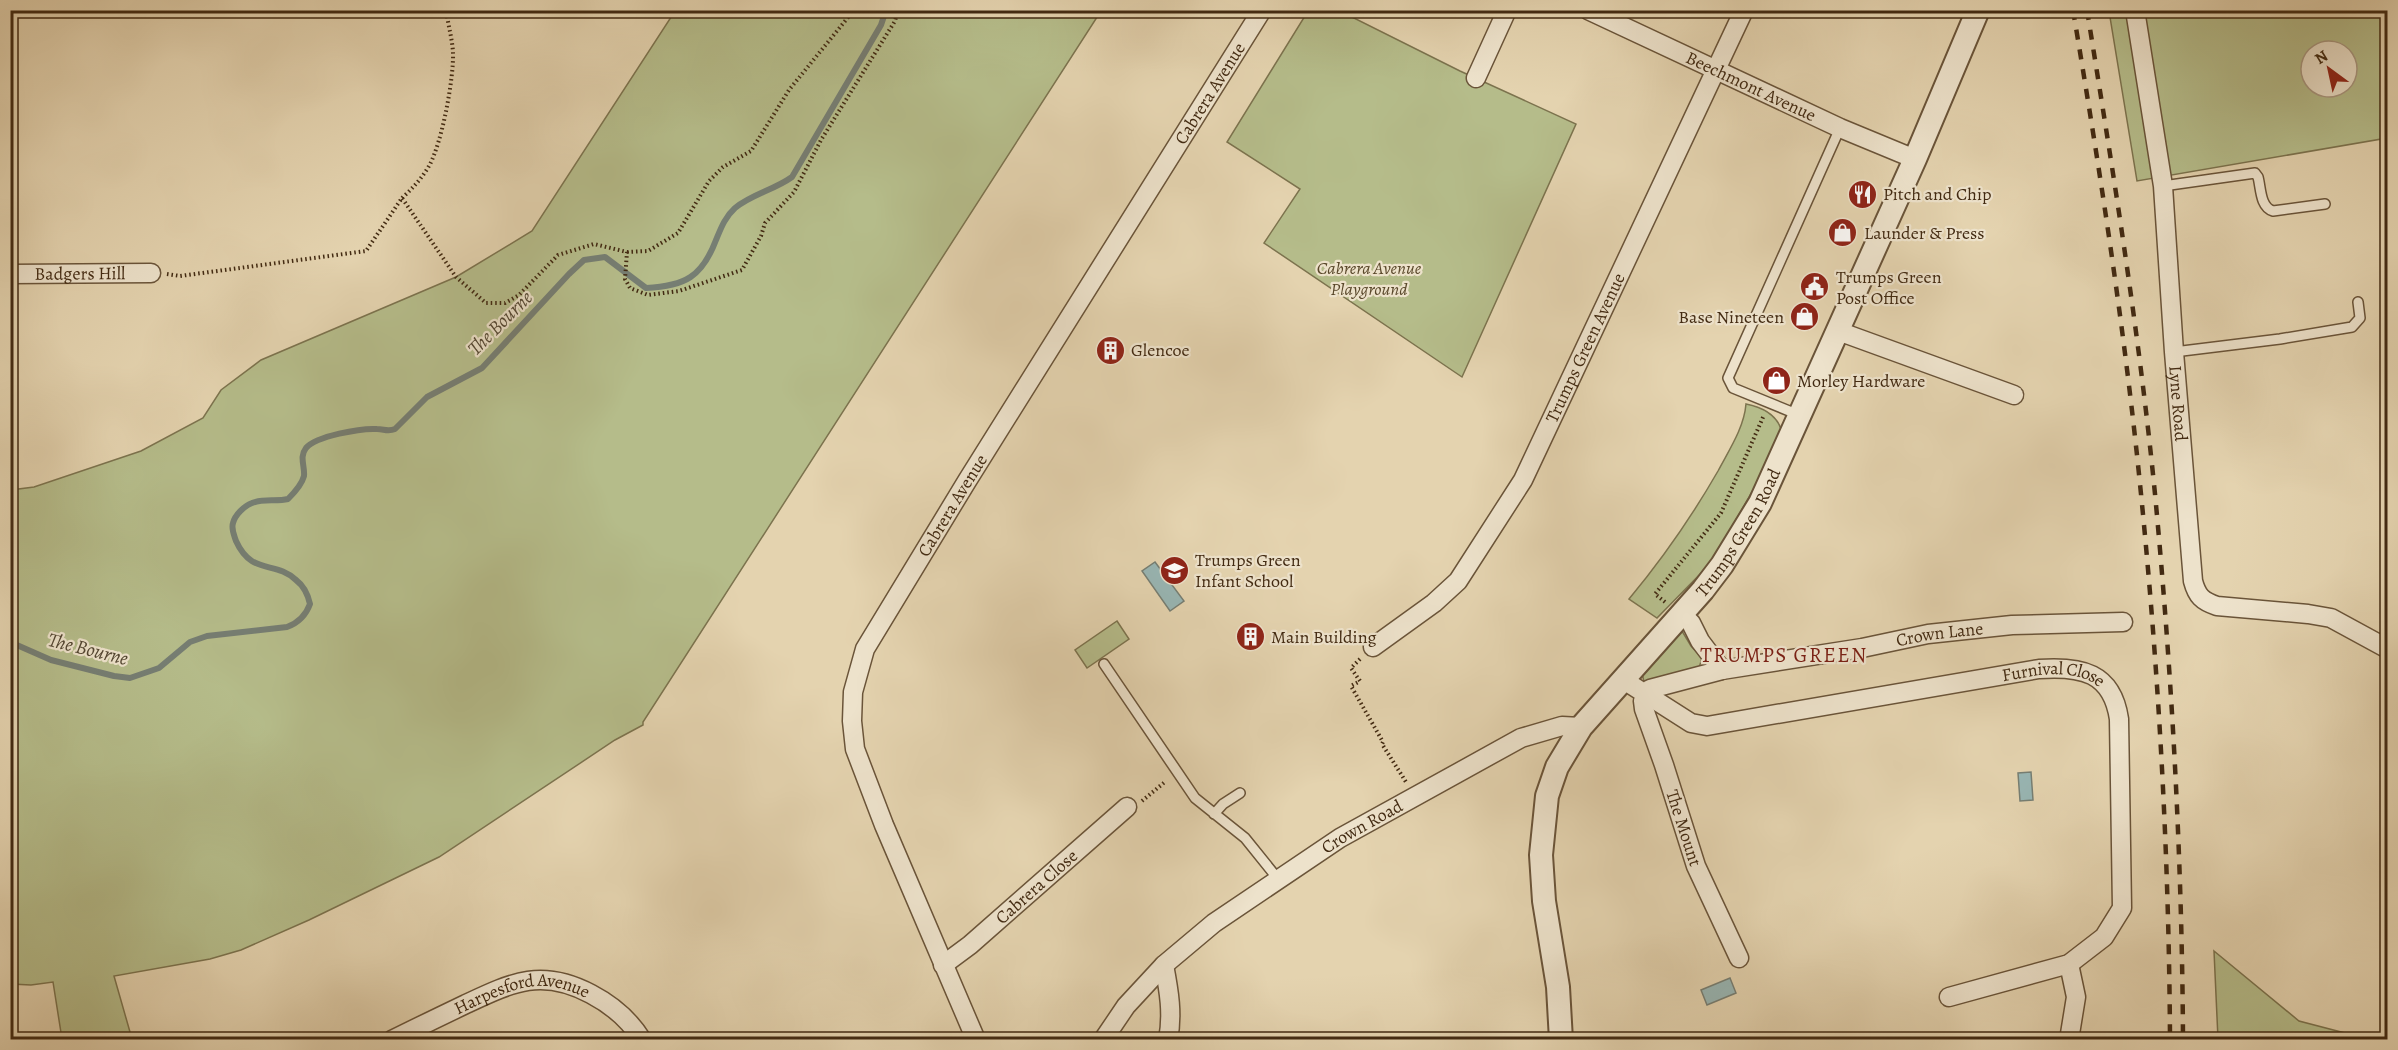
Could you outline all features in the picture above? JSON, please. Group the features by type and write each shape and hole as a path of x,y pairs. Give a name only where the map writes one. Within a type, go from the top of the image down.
{"street":[{"name":"Cabrera Avenue","path":"976,1040 855,749 852,711 857,670 865,649 967,481 1262,10"},
{"path":"1476,78 1507,10"},
{"name":"Beechmont Avenue","path":"1588,10 1840,128 1915,159"},
{"name":"Trumps Green Avenue","path":"1373,647 1434,603 1458,580 1517,490 1744,10"},
{"name":"Trumps Green Road","path":"1561,1040 1559,996 1545,912 1541,855 1547,796 1557,767 1581,727 1722,565 1760,503 1915,159 1978,10"},
{"name":"Lyne Road","path":"2135,10 2163,186 2174,352 2193,581 2196,593 2204,602 2217,606 2331,618 2388,649"},
{"name":"Badgers Hill","path":"10,274 151,273"},
{"path":"1838,331 2014,395"},
{"path":"1681,614 1691,622 1700,641 1722,670"},
{"name":"Crown Lane","path":"1646,693 1655,686 1722,670 1862,648 1928,634 1988,626 2123,622"},
{"name":"Furnival Close","path":"1622,679 1646,693 1667,710 1691,723 1707,726 2039,669 2062,667 2080,670 2101,680 2110,689 2117,703 2119,719 2122,908 2104,937 2069,964 1949,998"},
{"name":"The Mount","path":"1646,693 1643,701 1644,709 1696,866 1739,958"},
{"name":"Crown Road","path":"1103,1040 1126,1005 1164,965 1214,923 1340,838 1521,738 1562,726 1581,727"},
{"name":"Cabrera Close","path":"943,965 970,945 1127,807"},
{"path":"2069,964 2076,997 2069,1040"},
{"path":"1164,965 1170,998 1171,1024 1168,1040"},
{"name":"Harpesford Avenue","path":"392,1040 504,986 538,979 568,984 605,1002 625,1018 642,1040"}],"lane":[{"path":"1799,415 1733,388 1728,378 1840,128"},
{"path":"2163,186 2255,173 2258,177 2264,206 2267,209 2273,211 2325,204"},
{"path":"2174,352 2280,339 2352,327 2360,318 2358,302"},
{"path":"1104,664 1150,728 1176,773 1195,798 1245,838 1278,879"},
{"path":"1214,814 1223,804 1240,794"}],"path":[{"path":"151,273 180,276 366,251 402,198 416,185 430,164 437,146 448,96 453,53 446,10"},
{"path":"402,198 456,277 486,303 505,303 519,295 558,255 594,244 627,252 648,250 678,234 709,181 723,167 751,151 789,90 854,10"},
{"path":"627,252 625,279 630,288 648,295 679,291 742,270 761,236 765,223 794,192 820,140 895,21 898,10"},
{"path":"1681,614 1655,594 1721,513 1769,403"},
{"path":"1373,647 1351,668 1360,681 1351,686 1383,742 1382,744 1414,796"},
{"path":"1127,807 1141,803 1176,773"}],"green space":[{"path":"675,11 1101,11 643,725 615,740 439,857 309,920 241,950 210,959 114,976 132,1039 62,1039 53,982 31,985 11,984 11,490 34,487 141,451 203,418 221,390 261,360 456,277 532,231"},
{"name":"Cabrera Avenue Playground","path":"1308,11 1340,11 1460,71 1576,124 1462,377 1264,243 1300,189 1227,142"},
{"path":"2109,11 2387,11 2387,138 2137,181"},
{"path":"1746,404 1766,411 1776,419 1783,438 1711,563 1657,618 1629,599 1665,552 1708,488 1735,439"},
{"path":"1117,621 1129,639 1087,668 1075,650"},
{"path":"1682,631 1702,658 1699,668 1649,684 1644,682 1642,673 1678,632"},
{"path":"2214,951 2299,1021 2368,1039 2218,1039"}],"water":[{"path":"1155,562 1184,601 1170,611 1142,571"},
{"path":"2031,772 2033,800 2020,801 2018,773"},
{"path":"1730,978 1736,993 1707,1005 1701,990"}],"waterway":[{"name":"The Bourne","path":"10,642 51,660 130,678 159,668 190,642 207,636 287,627 298,621 310,604 305,591 299,582 288,574 256,563 242,552 232,528 240,511 256,502 288,499 303,479 303,455 311,444 329,436 350,431 395,429 427,397 482,368 584,260 605,257 646,288 682,282 698,271 711,253 724,223 735,208 792,177 881,25 886,10"}],"railway":[{"path":"2073,10 2111,252 2141,494 2162,767 2168,903 2170,1040"},
{"path":"2087,10 2116,191 2149,433 2155,494 2175,767 2181,903 2183,1040"}],"place":[{"name":"Pitch and Chip","path":"1862,194"},
{"name":"Launder & Press","path":"1843,233"},
{"name":"Trumps Green Post Office","path":"1815,287"},
{"name":"Base Nineteen","path":"1805,317"},
{"name":"Glencoe","path":"1110,350"},
{"name":"Morley Hardware","path":"1776,381"},
{"name":"Trumps Green Infant School","path":"1174,570"},
{"name":"Main Building","path":"1250,637"}],"district":[{"name":"TRUMPS GREEN","path":"1784,655"}]}
